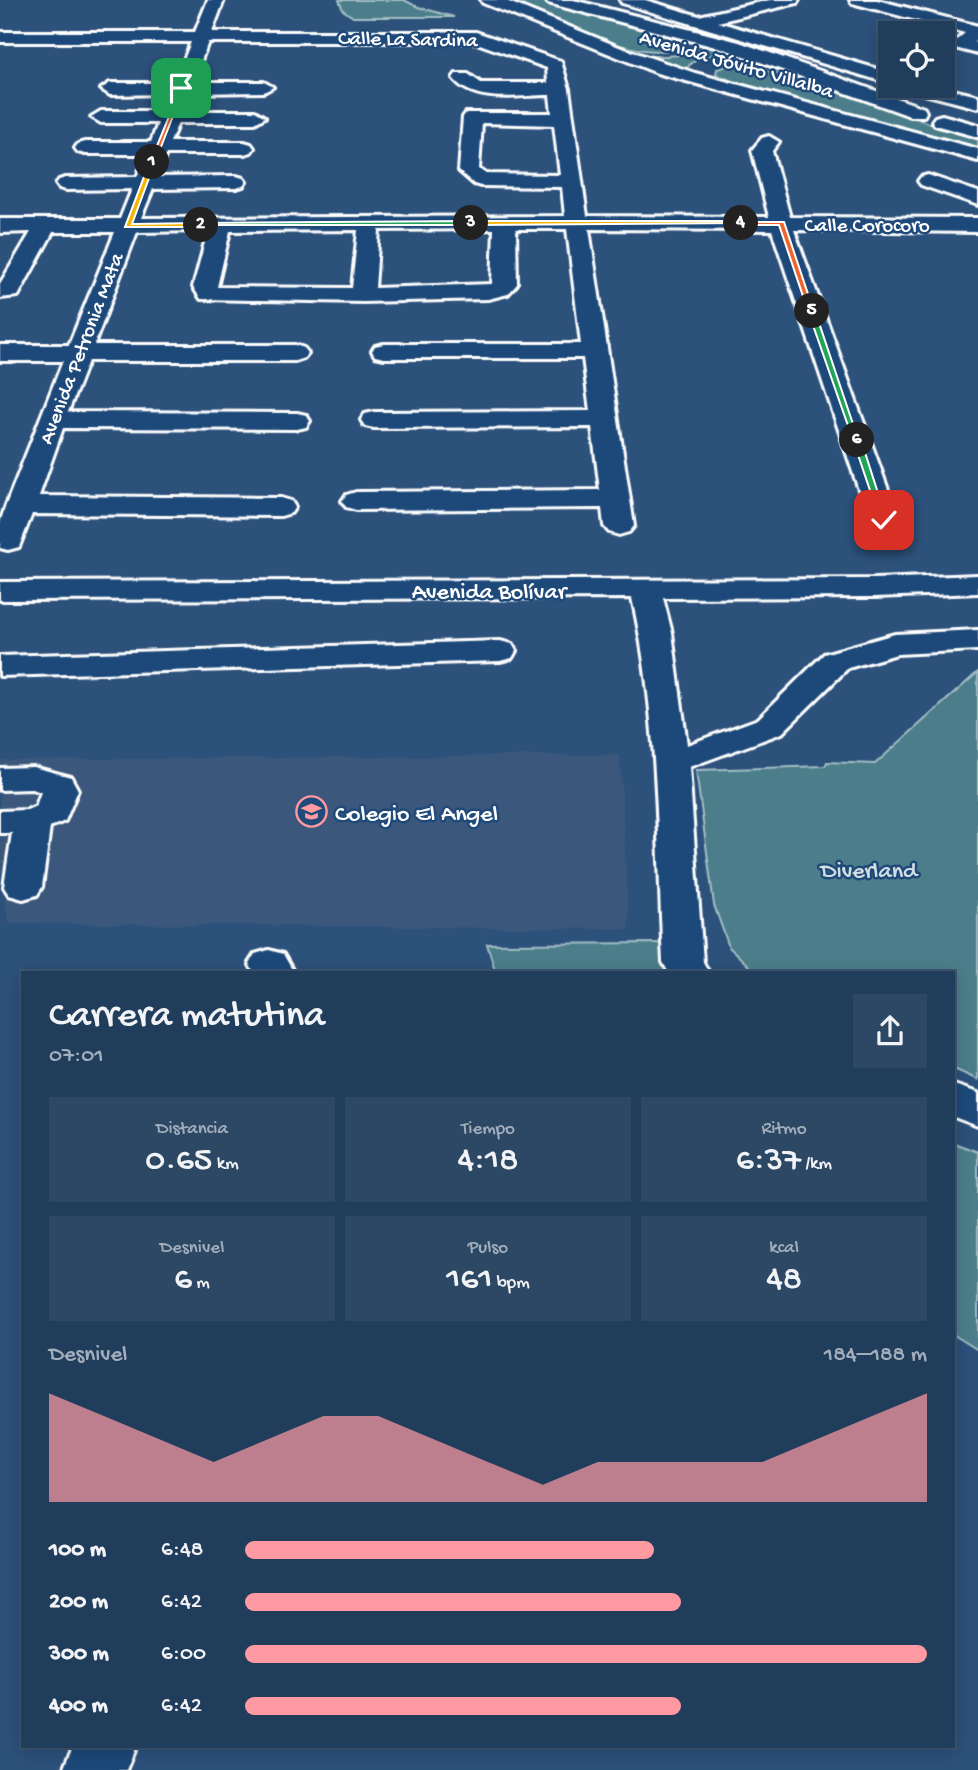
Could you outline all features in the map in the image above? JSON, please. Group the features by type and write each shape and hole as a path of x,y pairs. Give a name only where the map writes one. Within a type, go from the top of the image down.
{"street":[{"name":"Avenida Petronia Mata","path":"8,541 78,352 216,0"},
{"name":"Avenida Jóvito Villalba","path":"489,0 631,58 978,155"},
{"name":"Avenida Jóvito Villalba","path":"554,0 627,9 978,132"},
{"path":"698,21 791,0"},
{"path":"858,0 978,32 961,44 978,49"},
{"path":"566,30 631,51 678,53 689,50 693,44 685,37 627,9"},
{"path":"627,9 698,21 878,75"},
{"path":"139,37 150,17"},
{"path":"56,37 69,18"},
{"name":"Calle La Sardina","path":"0,37 476,37 555,65 617,512 356,502"},
{"path":"732,88 704,75 697,67 710,60 752,61 840,85"},
{"path":"462,78 477,89 560,89"},
{"path":"110,89 264,88"},
{"path":"955,96 978,102"},
{"path":"100,117 255,117"},
{"path":"564,119 472,117 469,170 481,180 572,181"},
{"path":"769,142 762,150 781,223 884,520"},
{"path":"85,148 244,148"},
{"path":"928,181 978,199"},
{"path":"66,184 236,182"},
{"name":"Calle Corocoro","path":"0,226 578,222 976,223"},
{"path":"221,225 205,287 209,294 363,295 488,292 500,289 505,284 505,223"},
{"path":"363,295 369,225"},
{"path":"0,291 10,291 45,226"},
{"path":"384,351 595,351"},
{"path":"0,353 296,353"},
{"path":"374,420 604,419"},
{"path":"52,420 297,421"},
{"path":"20,505 281,507"},
{"name":"Avenida Bolívar","path":"0,573 928,568 978,565"},
{"name":"Avenida Bolívar","path":"0,591 875,588 978,584"},
{"path":"645,589 656,633 671,761 683,962 688,971"},
{"path":"671,761 770,726 836,661 895,644 978,640"},
{"path":"0,666 500,651"},
{"path":"0,779 33,778 58,785 60,790 52,813 16,822 23,887"},
{"path":"955,1100 978,1110"},
{"path":"93,1770 105,1748"}],"shaded area":[{"name":"Colegio El Angel","path":"620,755 629,929 8,923 0,863 0,760"}],"green space":[{"path":"339,0 404,0 418,7 454,17 353,17 343,10"},
{"path":"504,0 539,0 607,17 684,43 669,50 623,46 596,38"},
{"path":"694,38 768,61 725,55 703,57 687,68 690,72 630,54 666,56 702,49 703,45"},
{"path":"734,64 802,79 978,140 978,150 738,84 716,74 717,69"},
{"name":"Diverland","path":"978,672 978,1080 955,1069 955,971 754,971 729,947 714,905 696,770 825,766 827,762 875,764"},
{"path":"666,943 673,971 495,971 487,944"},
{"path":"955,1143 978,1152 978,1350 955,1336"}],"place":[{"name":"Colegio El Angel","path":"312,812"}],"route":[{"path":"181,88 128,226 781,223 884,520"}]}
